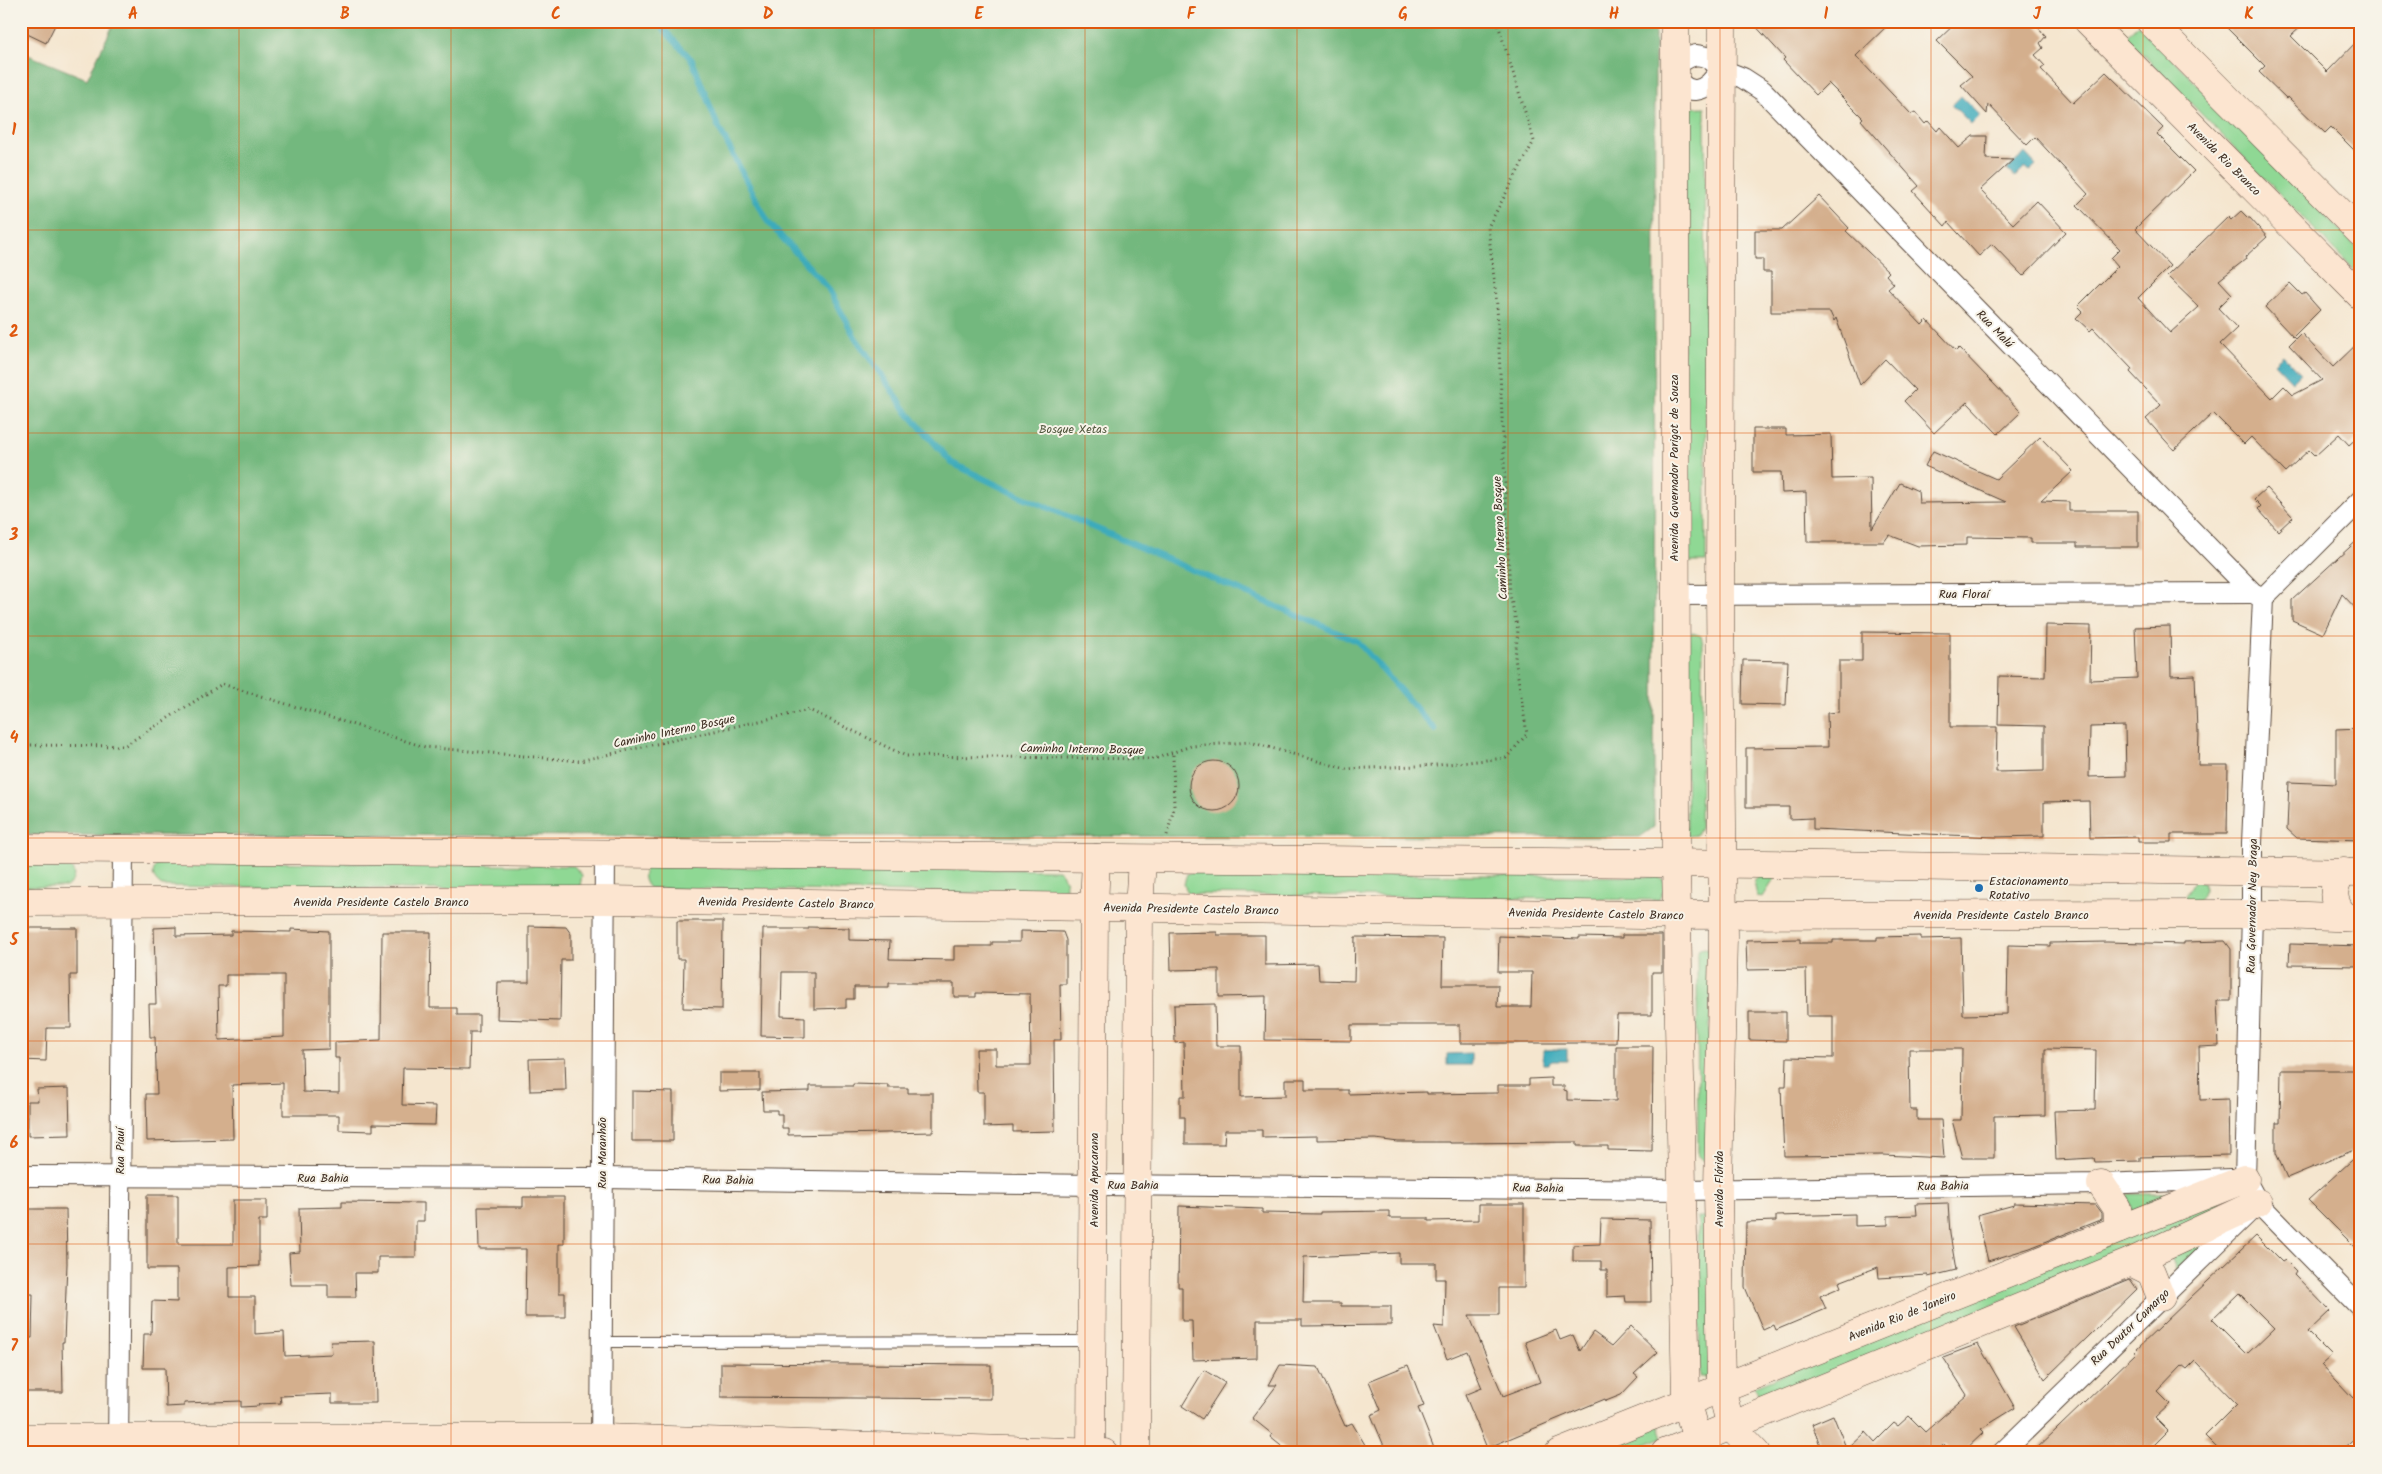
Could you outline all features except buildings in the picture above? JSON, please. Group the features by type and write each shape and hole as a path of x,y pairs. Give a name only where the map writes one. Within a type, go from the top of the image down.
{"street":[{"name":"Avenida Governador Parigot de Souza","path":"1675,21 1674,595 1677,915"},
{"path":"1722,21 1720,69 1722,915"},
{"path":"2150,21 2361,233"},
{"name":"Avenida Rio Branco","path":"2102,26 2361,296"},
{"path":"1696,55 1705,56 1714,61 1720,69 1710,84 1695,91 1684,88 1674,72 1679,63 1686,58 1696,55"},
{"name":"Rua Malú","path":"1720,69 1744,78 1763,91 2258,596"},
{"path":"2258,596 2361,500"},
{"name":"Rua Floraí","path":"1674,595 2258,596"},
{"name":"Rua Governador Ney Braga","path":"2258,596 2245,1179 2258,1203 2361,1308"},
{"path":"21,848 1151,860 1676,863 2352,872"},
{"name":"Rua Piauí","path":"118,1446 123,849"},
{"name":"Rua Maranhão","path":"601,1445 605,853"},
{"name":"Avenida Apucarana","path":"1095,1452 1092,1341 1094,908 1096,858"},
{"path":"1136,1453 1139,908 1151,860"},
{"path":"2191,915 2201,909 2208,899 2209,887 2203,877 2194,870"},
{"path":"2352,872 2337,880 2334,890 2336,905 2353,918"},
{"name":"Avenida Presidente Castelo Branco","path":"21,902 604,900 1677,915 2252,914 2353,918"},
{"path":"1677,915 1686,1401 1703,1446"},
{"name":"Avenida Flórida","path":"1722,915 1718,1189 1721,1388 1732,1427 1756,1453"},
{"name":"Rua Bahia","path":"21,1176 119,1178 602,1178 1094,1185 1683,1190 2101,1184 2245,1179"},
{"name":"Avenida Rio de Janeiro","path":"1559,1453 2245,1179"},
{"path":"2101,1184 2117,1208 2119,1229"},
{"path":"1665,1453 1703,1446 1732,1427 2131,1262 2258,1203"},
{"name":"Rua Doutor Camargo","path":"2002,1453 2258,1203"},
{"path":"2131,1262 2151,1272 2161,1297"},
{"path":"21,1438 118,1446 601,1445 1095,1452"}],"lane":[{"path":"601,1342 1092,1341"}],"path":[{"name":"Caminho Interno Bosque","path":"21,745 124,746 222,684 425,747 579,761 809,710 906,756 1154,759 1191,746 1250,742 1346,769 1438,765 1506,758 1527,734 1515,658 1518,630 1510,595 1497,305 1488,227 1534,141 1497,21"},
{"path":"1151,860 1174,808 1173,752"}],"green space":[{"name":"Bosque Xetas","path":"115,21 1655,21 1654,827 1640,837 21,835 21,52 87,79"},
{"path":"2138,24 2361,252 2361,277 2126,37"},
{"path":"1705,107 1706,562 1683,562 1683,108"},
{"path":"1693,633 1701,636 1703,644 1700,828 1696,835 1687,836 1685,634"},
{"path":"161,861 574,866 582,875 580,886 571,891 162,886 155,880 153,874 155,867"},
{"path":"21,864 68,864 74,876 72,882 66,887 21,887"},
{"path":"646,867 1058,870 1064,878 1066,888 1055,894 649,888 644,878"},
{"path":"1191,872 1658,877 1664,880 1665,888 1658,900 1192,894 1187,892 1184,884 1187,874"},
{"path":"1778,873 1763,897 1757,896 1754,882 1760,874"},
{"path":"2194,879 2203,883 2203,896 2197,902 2182,902"},
{"path":"1699,949 1711,950 1708,1161 1704,1161 1698,1155 1697,955"},
{"path":"2127,1194 2178,1194 2132,1212"},
{"path":"2219,1198 2224,1211 1760,1400 1755,1386"},
{"path":"1698,1217 1713,1217 1712,1377 1700,1377"},
{"path":"2224,1228 2177,1273 2172,1260 2165,1256"},
{"path":"1658,1423 1663,1437 1623,1453 1584,1453"},
{"path":"139,1448 561,1450 561,1453 139,1453"}],"water":[{"path":"1961,96 1980,115 1971,124 1952,105"},
{"path":"2025,153 2036,165 2030,171 2025,167 2015,177 2007,170"},
{"path":"2283,355 2301,373 2292,382 2274,363"},
{"path":"1567,1049 1567,1061 1550,1061 1549,1064 1543,1064 1543,1050"},
{"path":"1471,1053 1471,1065 1447,1065 1447,1054"}],"waterway":[{"path":"656,21 692,60 717,124 768,222 828,288 855,337 907,412 952,463 1007,490 1357,641 1435,730"}],"place":[{"name":"Estacionamento Rotativo","path":"1979,888"}]}
